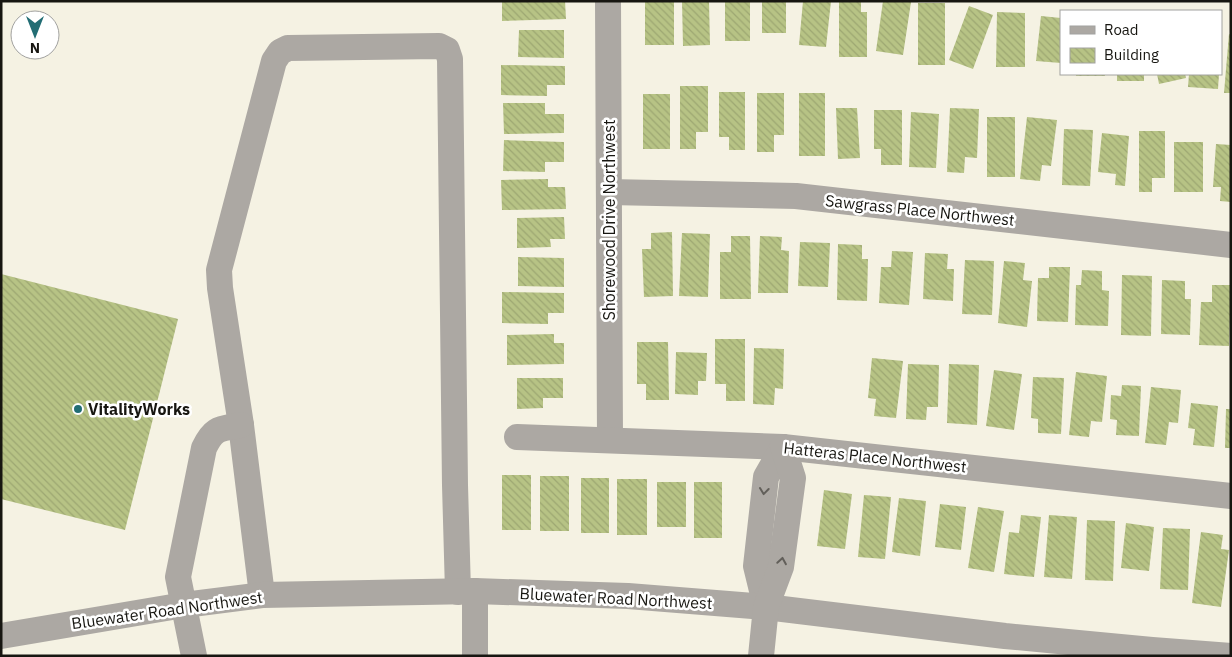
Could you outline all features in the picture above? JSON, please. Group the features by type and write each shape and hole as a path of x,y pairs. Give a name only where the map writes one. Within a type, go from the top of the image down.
{"street":[{"name":"Shorewood Drive Northwest","path":"608,1 610,440"},
{"path":"262,595 219,270 274,61 280,52 288,48 439,46 447,50 450,59 455,484 476,656"},
{"name":"Sawgrass Place Northwest","path":"609,192 796,196 1231,245"},
{"path":"194,656 178,577 204,448 214,432 241,425"},
{"name":"Hatteras Place Northwest","path":"517,437 783,447 1231,496"},
{"path":"761,656 766,607 781,567 793,478 783,447"},
{"name":"Bluewater Road Northwest","path":"1,636 184,604 262,595 467,591 628,596 766,607 1005,646 1152,650 1231,656"}],"building":[{"path":"502,1 565,1 566,19 502,21"},
{"path":"645,1 674,1 674,45 645,45"},
{"path":"682,1 709,1 710,45 683,46"},
{"path":"725,1 750,1 750,41 725,41"},
{"path":"762,1 786,1 786,33 762,33"},
{"path":"803,1 831,1 826,47 799,45"},
{"path":"839,1 861,1 861,12 867,12 867,57 839,57"},
{"path":"883,1 911,2 903,55 876,51"},
{"path":"918,3 945,3 945,65 918,65"},
{"path":"969,6 993,15 973,69 949,60"},
{"path":"997,12 1025,13 1025,67 996,67"},
{"path":"1041,16 1060,18 1060,63 1036,61"},
{"path":"519,30 564,30 564,58 518,57"},
{"path":"1229,34 1231,35 1231,93 1224,93"},
{"path":"501,65 565,66 565,85 547,85 547,96 501,95"},
{"path":"1076,75 1105,75 1105,76"},
{"path":"1117,75 1144,75 1144,81 1117,81"},
{"path":"1157,75 1185,75 1186,78 1159,84"},
{"path":"1189,75 1219,75 1218,89 1188,87"},
{"path":"680,86 708,86 708,132 696,132 696,149 680,149"},
{"path":"719,92 745,92 745,150 729,150 729,137 719,137"},
{"path":"757,93 784,93 784,135 774,135 774,152 757,152"},
{"path":"799,93 825,93 825,156 799,156"},
{"path":"643,94 670,94 670,149 643,149"},
{"path":"503,103 545,103 545,114 564,114 564,133 504,134"},
{"path":"836,108 857,108 860,158 838,159"},
{"path":"950,108 979,109 977,158 965,157 964,173 947,172"},
{"path":"874,110 902,110 902,165 881,165 881,149 874,149"},
{"path":"911,112 939,114 936,168 909,167"},
{"path":"987,117 1015,117 1015,177 987,177"},
{"path":"1027,117 1057,120 1051,166 1042,165 1040,181 1020,179"},
{"path":"1064,129 1093,130 1090,186 1062,185"},
{"path":"1139,131 1165,131 1165,178 1152,178 1152,192 1139,192"},
{"path":"1102,133 1129,136 1125,186 1115,185 1116,174 1098,172"},
{"path":"504,140 564,142 564,162 545,162 545,172 503,171"},
{"path":"1174,142 1203,142 1203,192 1174,192"},
{"path":"1216,144 1231,145 1231,202 1220,201 1221,187 1213,187"},
{"path":"548,179 548,187 565,187 566,209 502,210 501,180"},
{"path":"564,217 565,239 550,239 551,247 517,248 517,218"},
{"path":"672,232 673,296 644,297 642,249 651,249 651,233"},
{"path":"682,233 710,234 708,297 679,296"},
{"path":"731,236 750,236 751,299 720,299 720,252 731,252"},
{"path":"760,236 782,237 781,250 789,251 788,293 758,293"},
{"path":"800,242 830,243 828,287 798,286"},
{"path":"838,244 862,245 862,259 868,259 867,301 837,300"},
{"path":"892,251 913,252 909,305 879,303 881,267 891,267"},
{"path":"925,253 948,254 947,269 954,269 953,301 923,299"},
{"path":"518,257 564,258 564,287 518,286"},
{"path":"965,260 994,261 992,315 962,314"},
{"path":"1004,261 1025,263 1023,280 1032,281 1027,327 998,323"},
{"path":"1049,267 1070,267 1068,322 1037,321 1038,278 1049,278"},
{"path":"1082,270 1102,271 1102,290 1109,291 1108,326 1075,325 1076,285 1081,285"},
{"name":"VitalityWorks","path":"1,274 178,319 125,530 1,499"},
{"path":"1122,275 1152,276 1151,336 1121,335"},
{"path":"1162,280 1185,281 1185,299 1191,299 1190,335 1161,334"},
{"path":"1212,285 1231,285 1229,346 1199,345 1201,302 1212,302"},
{"path":"502,292 564,293 564,313 548,313 548,324 502,323"},
{"path":"554,334 554,343 564,343 564,364 507,365 507,335"},
{"path":"715,339 745,339 745,401 726,401 726,384 715,384"},
{"path":"637,342 668,342 669,400 646,400 646,384 637,384"},
{"path":"754,348 784,349 783,389 775,388 774,405 753,404"},
{"path":"676,352 707,353 706,381 698,381 698,395 675,394"},
{"path":"872,358 903,361 896,418 874,416 876,399 868,398"},
{"path":"908,364 939,365 938,407 927,407 926,420 906,419"},
{"path":"949,364 979,365 977,425 947,423"},
{"path":"994,370 1022,374 1014,430 986,426"},
{"path":"1076,372 1107,376 1102,422 1091,421 1089,437 1069,435"},
{"path":"1033,377 1064,378 1061,434 1038,433 1038,419 1031,418"},
{"path":"517,378 563,378 563,398 543,398 543,408 517,409"},
{"path":"1122,385 1141,386 1139,436 1116,435 1117,420 1110,419 1111,395 1121,396"},
{"path":"1151,387 1181,390 1178,423 1169,422 1166,445 1145,443"},
{"path":"1191,403 1218,406 1214,447 1193,445 1195,429 1188,428"},
{"path":"1226,409 1231,409 1231,448 1225,448"},
{"path":"502,475 531,475 531,530 502,530"},
{"path":"540,476 569,476 569,531 540,531"},
{"path":"581,478 609,478 609,533 581,533"},
{"path":"617,479 647,479 647,535 617,535"},
{"path":"657,482 686,482 686,527 657,527"},
{"path":"694,482 722,482 722,538 694,538"},
{"path":"824,490 852,494 845,549 817,546"},
{"path":"864,495 891,497 885,559 858,557"},
{"path":"899,498 926,501 920,556 892,552"},
{"path":"940,504 966,507 961,550 935,547"},
{"path":"978,507 1004,511 994,572 968,568"},
{"path":"1021,515 1041,517 1034,577 1004,574 1009,532 1019,533"},
{"path":"1049,515 1077,517 1072,579 1044,577"},
{"path":"1087,520 1115,521 1113,581 1085,580"},
{"path":"1126,523 1154,527 1149,571 1121,568"},
{"path":"1163,528 1190,529 1188,590 1160,589"},
{"path":"1201,532 1223,535 1221,549 1229,550 1221,607 1192,603"}],"place":[{"name":"VitalityWorks","path":"78,409"}]}
